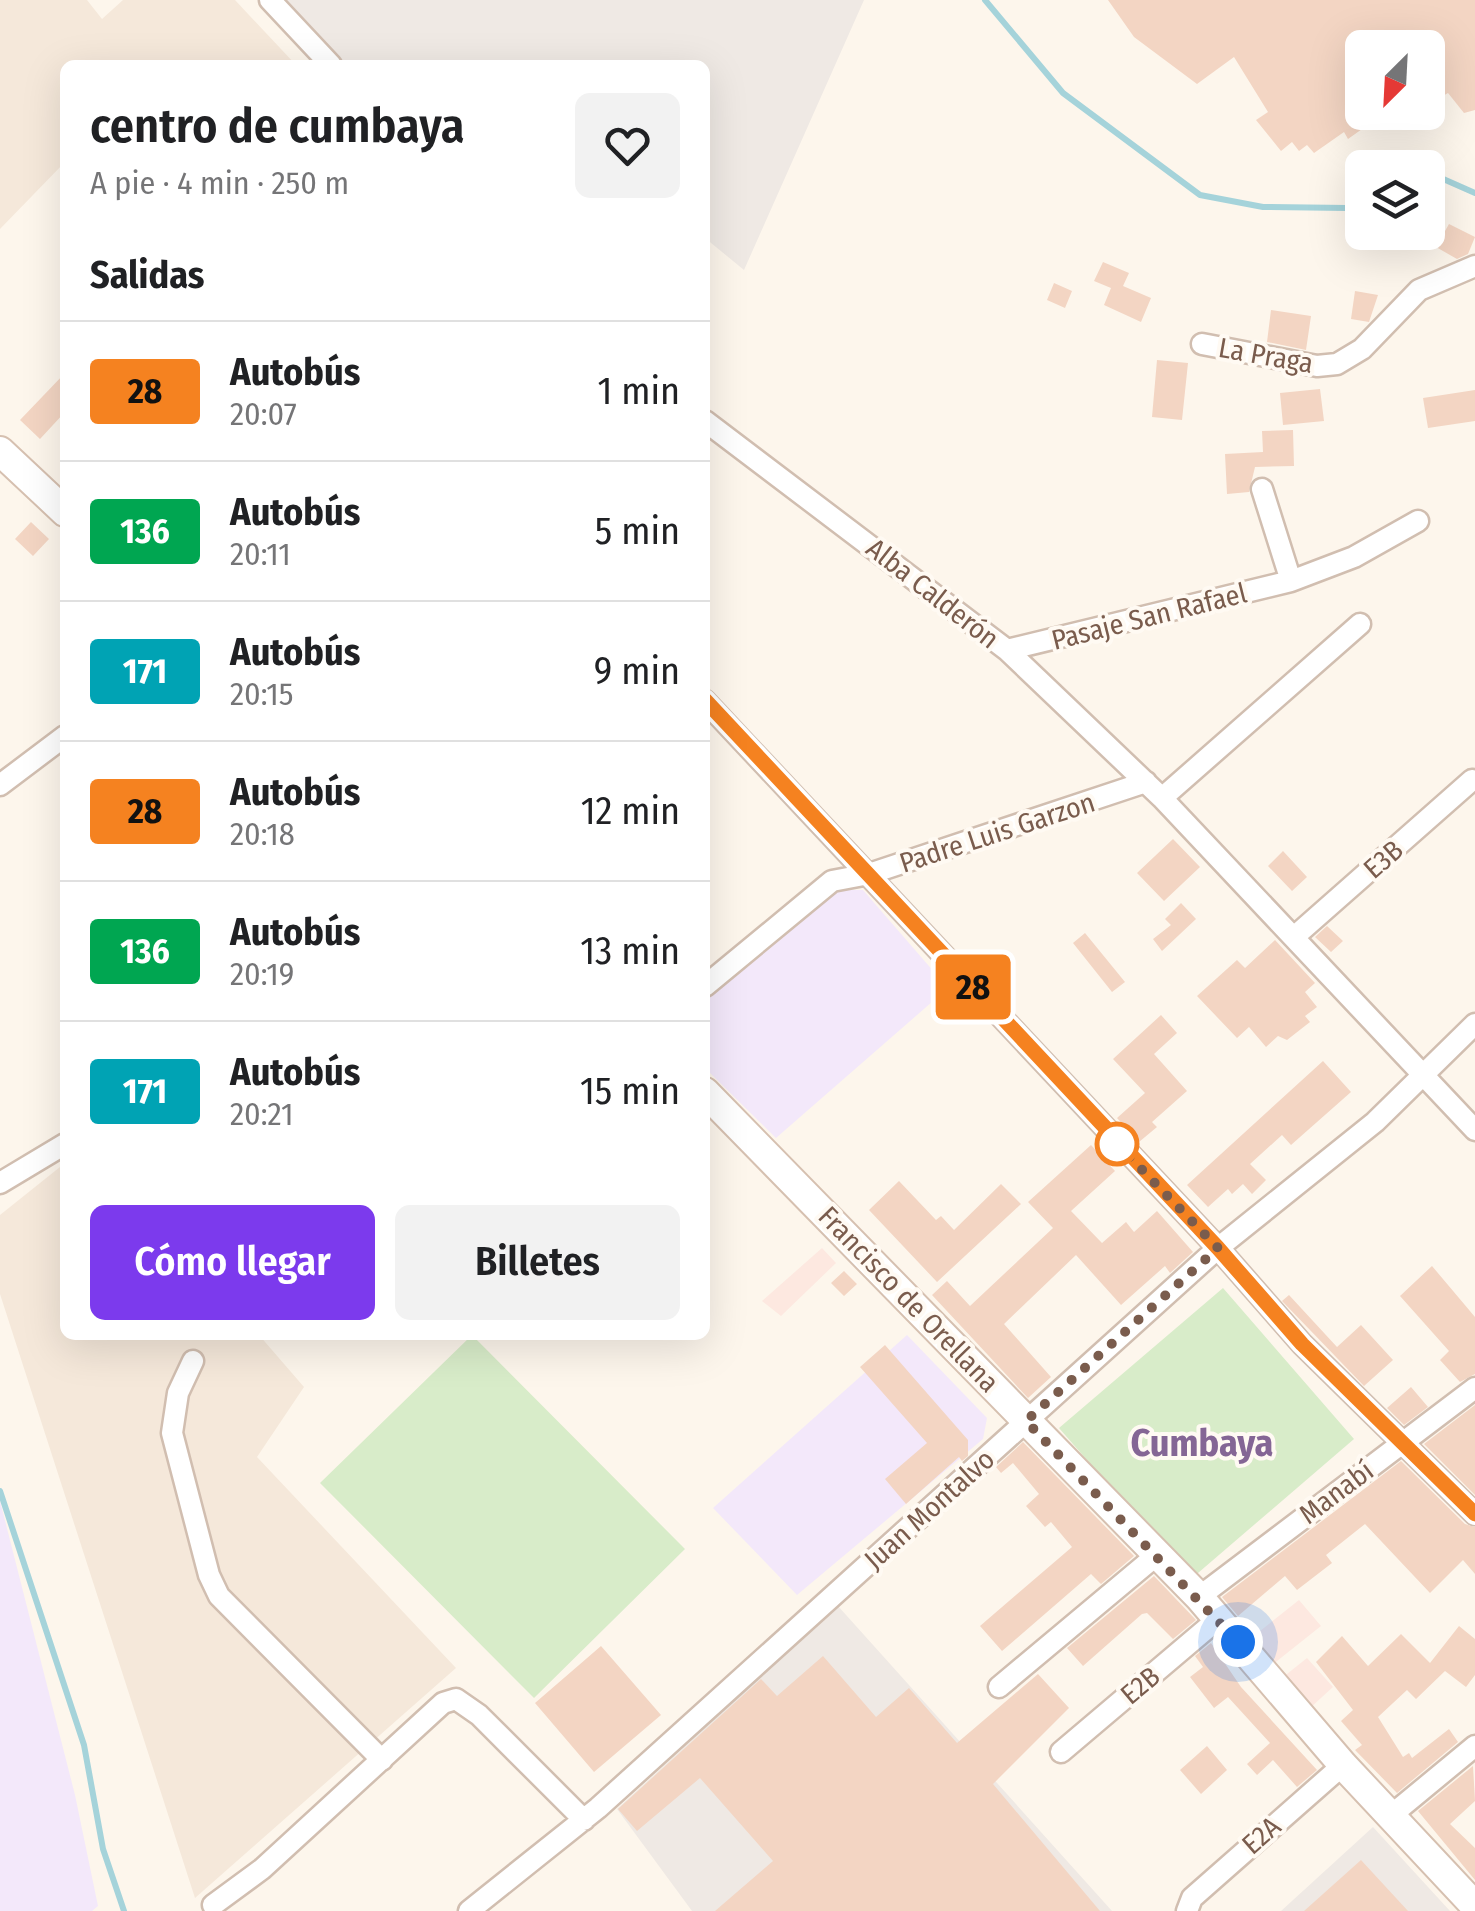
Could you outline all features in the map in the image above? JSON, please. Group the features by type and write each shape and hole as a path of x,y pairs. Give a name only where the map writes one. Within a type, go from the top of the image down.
{"street":[{"path":"270,0 326,60"},
{"name":"La Praga","path":"1202,344 1317,366 1337,364 1362,349 1419,290 1475,266"},
{"name":"Alba Calderón","path":"710,425 1007,650 1162,798"},
{"path":"0,451 60,507"},
{"path":"1262,489 1291,581"},
{"name":"Pasaje San Rafael","path":"1007,650 1291,581 1354,558 1418,520"},
{"path":"1360,624 1162,798 1475,1130"},
{"path":"710,705 1218,1248 1302,1344 1398,1444 1417,1454 1475,1514"},
{"path":"0,785 60,740"},
{"name":"E3B","path":"1294,937 1472,780"},
{"name":"Padre Luis Garzon","path":"710,982 832,881 850,874 869,874 1146,782"},
{"name":"Juan Montalvo","path":"470,1911 584,1820 1218,1248 1375,1122 1475,1024"},
{"name":"Francisco de Orellana","path":"710,1098 1199,1597 1389,1817 1475,1906"},
{"path":"0,1183 60,1147"},
{"path":"193,1361 178,1393 172,1434 209,1574 219,1596 382,1760"},
{"name":"Manabí","path":"1199,1597 1475,1388"},
{"path":"998,1687 1158,1554"},
{"name":"E2B","path":"1061,1752 1218,1619"},
{"path":"213,1905 262,1869 443,1703 456,1699 479,1715 584,1820"},
{"path":"1389,1817 1475,1746"},
{"name":"E2A","path":"1187,1911 1192,1898 1343,1765"}],"shaded area":[{"path":"0,0 87,0 102,19 123,0 235,0 291,60 60,60 60,167 0,229"},
{"path":"285,0 864,0 744,270 710,242 710,60 342,60"},
{"path":"827,890 863,890 948,988 776,1138 710,1073 710,994"},
{"path":"60,1167 60,1340 263,1340 304,1387 257,1457 456,1668 195,1898 0,1294 0,1215"},
{"path":"822,1248 836,1263 781,1316 762,1301"},
{"path":"907,1335 987,1418 983,1439 797,1595 713,1508"},
{"path":"0,1501 75,1795 98,1906 92,1911 0,1911"},
{"path":"1299,1600 1321,1626 1272,1665 1250,1639"},
{"path":"838,1606 1112,1911 692,1911 617,1809"},
{"path":"1307,1658 1333,1687 1310,1708 1282,1678"},
{"path":"1373,1827 1450,1911 1281,1911"}],"green space":[{"path":"1223,1288 1354,1439 1191,1579 1059,1428"},
{"path":"467,1340 477,1340 685,1549 534,1698 320,1483"}],"building":[{"path":"1108,0 1475,0 1475,110 1464,113 1448,93 1445,95 1445,30 1345,30 1345,130 1361,130 1348,139 1344,132 1314,153 1307,145 1299,151 1292,142 1281,151 1256,120 1268,112 1234,57 1197,84 1134,37"},
{"path":"1449,224 1475,237 1468,254 1457,259 1441,250 1445,250"},
{"path":"1103,262 1129,273 1123,286 1151,298 1141,322 1104,305 1111,288 1094,281"},
{"path":"1054,283 1072,291 1065,308 1047,300"},
{"path":"1355,291 1378,295 1369,322 1351,319"},
{"path":"1271,310 1311,316 1306,350 1267,342"},
{"path":"1157,360 1188,363 1182,420 1152,417"},
{"path":"60,378 60,417 40,439 20,420"},
{"path":"1320,389 1324,421 1283,425 1280,393"},
{"path":"1475,390 1475,421 1428,428 1423,398"},
{"path":"1293,430 1294,466 1255,467 1249,492 1227,494 1225,454 1263,452 1262,431"},
{"path":"31,522 49,539 33,556 15,539"},
{"path":"1173,839 1200,867 1164,901 1137,873"},
{"path":"1283,851 1307,877 1292,891 1268,866"},
{"path":"1181,903 1196,919 1162,951 1153,939 1171,925 1165,919"},
{"path":"1327,926 1343,941 1331,952 1315,937"},
{"path":"1085,933 1125,982 1112,992 1073,943"},
{"path":"1275,940 1315,983 1305,992 1317,1007 1305,1016 1310,1022 1287,1040 1278,1036 1266,1047 1249,1027 1237,1038 1197,996 1237,960 1245,968"},
{"path":"1161,1015 1177,1033 1154,1054 1187,1091 1152,1122 1157,1127 1139,1142 1117,1118 1145,1093 1113,1059"},
{"path":"1323,1061 1351,1092 1291,1145 1282,1135 1250,1164 1266,1180 1252,1194 1243,1184 1232,1194 1228,1189 1208,1207 1187,1185"},
{"path":"1091,1145 1115,1171 1071,1211 1102,1243 1126,1222 1134,1232 1157,1211 1193,1252 1170,1273 1165,1266 1121,1305 1076,1255 1004,1324 1051,1377 1028,1398 932,1295 947,1281 970,1306 1053,1228 1028,1202"},
{"path":"899,1181 936,1220 941,1216 954,1230 1001,1184 1021,1204 937,1282 869,1210"},
{"path":"1432,1266 1475,1317 1475,1374 1460,1382 1440,1360 1449,1351 1400,1296"},
{"path":"844,1271 857,1284 844,1296 831,1283"},
{"path":"1289,1295 1337,1347 1361,1325 1393,1360 1364,1386 1282,1301"},
{"path":"885,1345 968,1440 968,1456 962,1461 959,1457 906,1504 885,1479 927,1443 860,1367"},
{"path":"1411,1387 1428,1407 1404,1425 1387,1408"},
{"path":"1475,1405 1475,1495 1424,1444"},
{"path":"1023,1442 1134,1556 1101,1584 1091,1574 1002,1651 980,1626 1072,1547 1051,1522 1045,1527 1026,1506 1039,1494 1013,1463 1001,1473 996,1467"},
{"path":"1401,1461 1465,1524 1475,1527 1475,1574 1463,1560 1430,1593 1365,1524 1326,1555 1332,1563 1297,1590 1285,1576 1238,1616 1222,1597"},
{"path":"1154,1576 1196,1620 1173,1639 1147,1613 1142,1614 1083,1666 1067,1648"},
{"path":"1459,1626 1475,1639 1475,1675 1466,1687 1445,1671 1416,1699 1407,1690 1378,1717 1403,1757 1409,1753 1412,1758 1449,1729 1458,1742 1397,1793 1355,1750 1362,1745 1341,1721 1353,1710 1316,1662 1342,1636 1368,1666 1401,1634 1430,1663"},
{"path":"1211,1643 1241,1687 1317,1770 1297,1787 1273,1760 1257,1775 1247,1764 1270,1743 1228,1697 1214,1708 1190,1677 1203,1667 1195,1656"},
{"path":"601,1646 661,1715 594,1772 535,1703"},
{"path":"823,1656 876,1717 909,1688 957,1743 1038,1674 1069,1708 993,1784 1100,1911 715,1911 773,1861 700,1778 637,1831 618,1809 761,1679 777,1696"},
{"path":"1207,1746 1227,1770 1201,1794 1180,1770"},
{"path":"1473,1766 1475,1801 1450,1824 1475,1848 1475,1880 1418,1811"},
{"path":"1361,1860 1408,1911 1304,1911"}],"waterway":[{"path":"985,0 1063,93 1200,195 1263,207 1345,208"},
{"path":"1445,180 1475,193"},
{"path":"0,1491 84,1745 103,1849 124,1911"}],"bus line":[{"name":"28","path":"710,705 1218,1248 1302,1344 1398,1444 1417,1454 1475,1514"}],"district":[{"name":"Cumbaya","path":"1202,1443"}],"route":[{"path":"1117,1144 1218,1248 1026,1421 1158,1554 1238,1642"}]}
